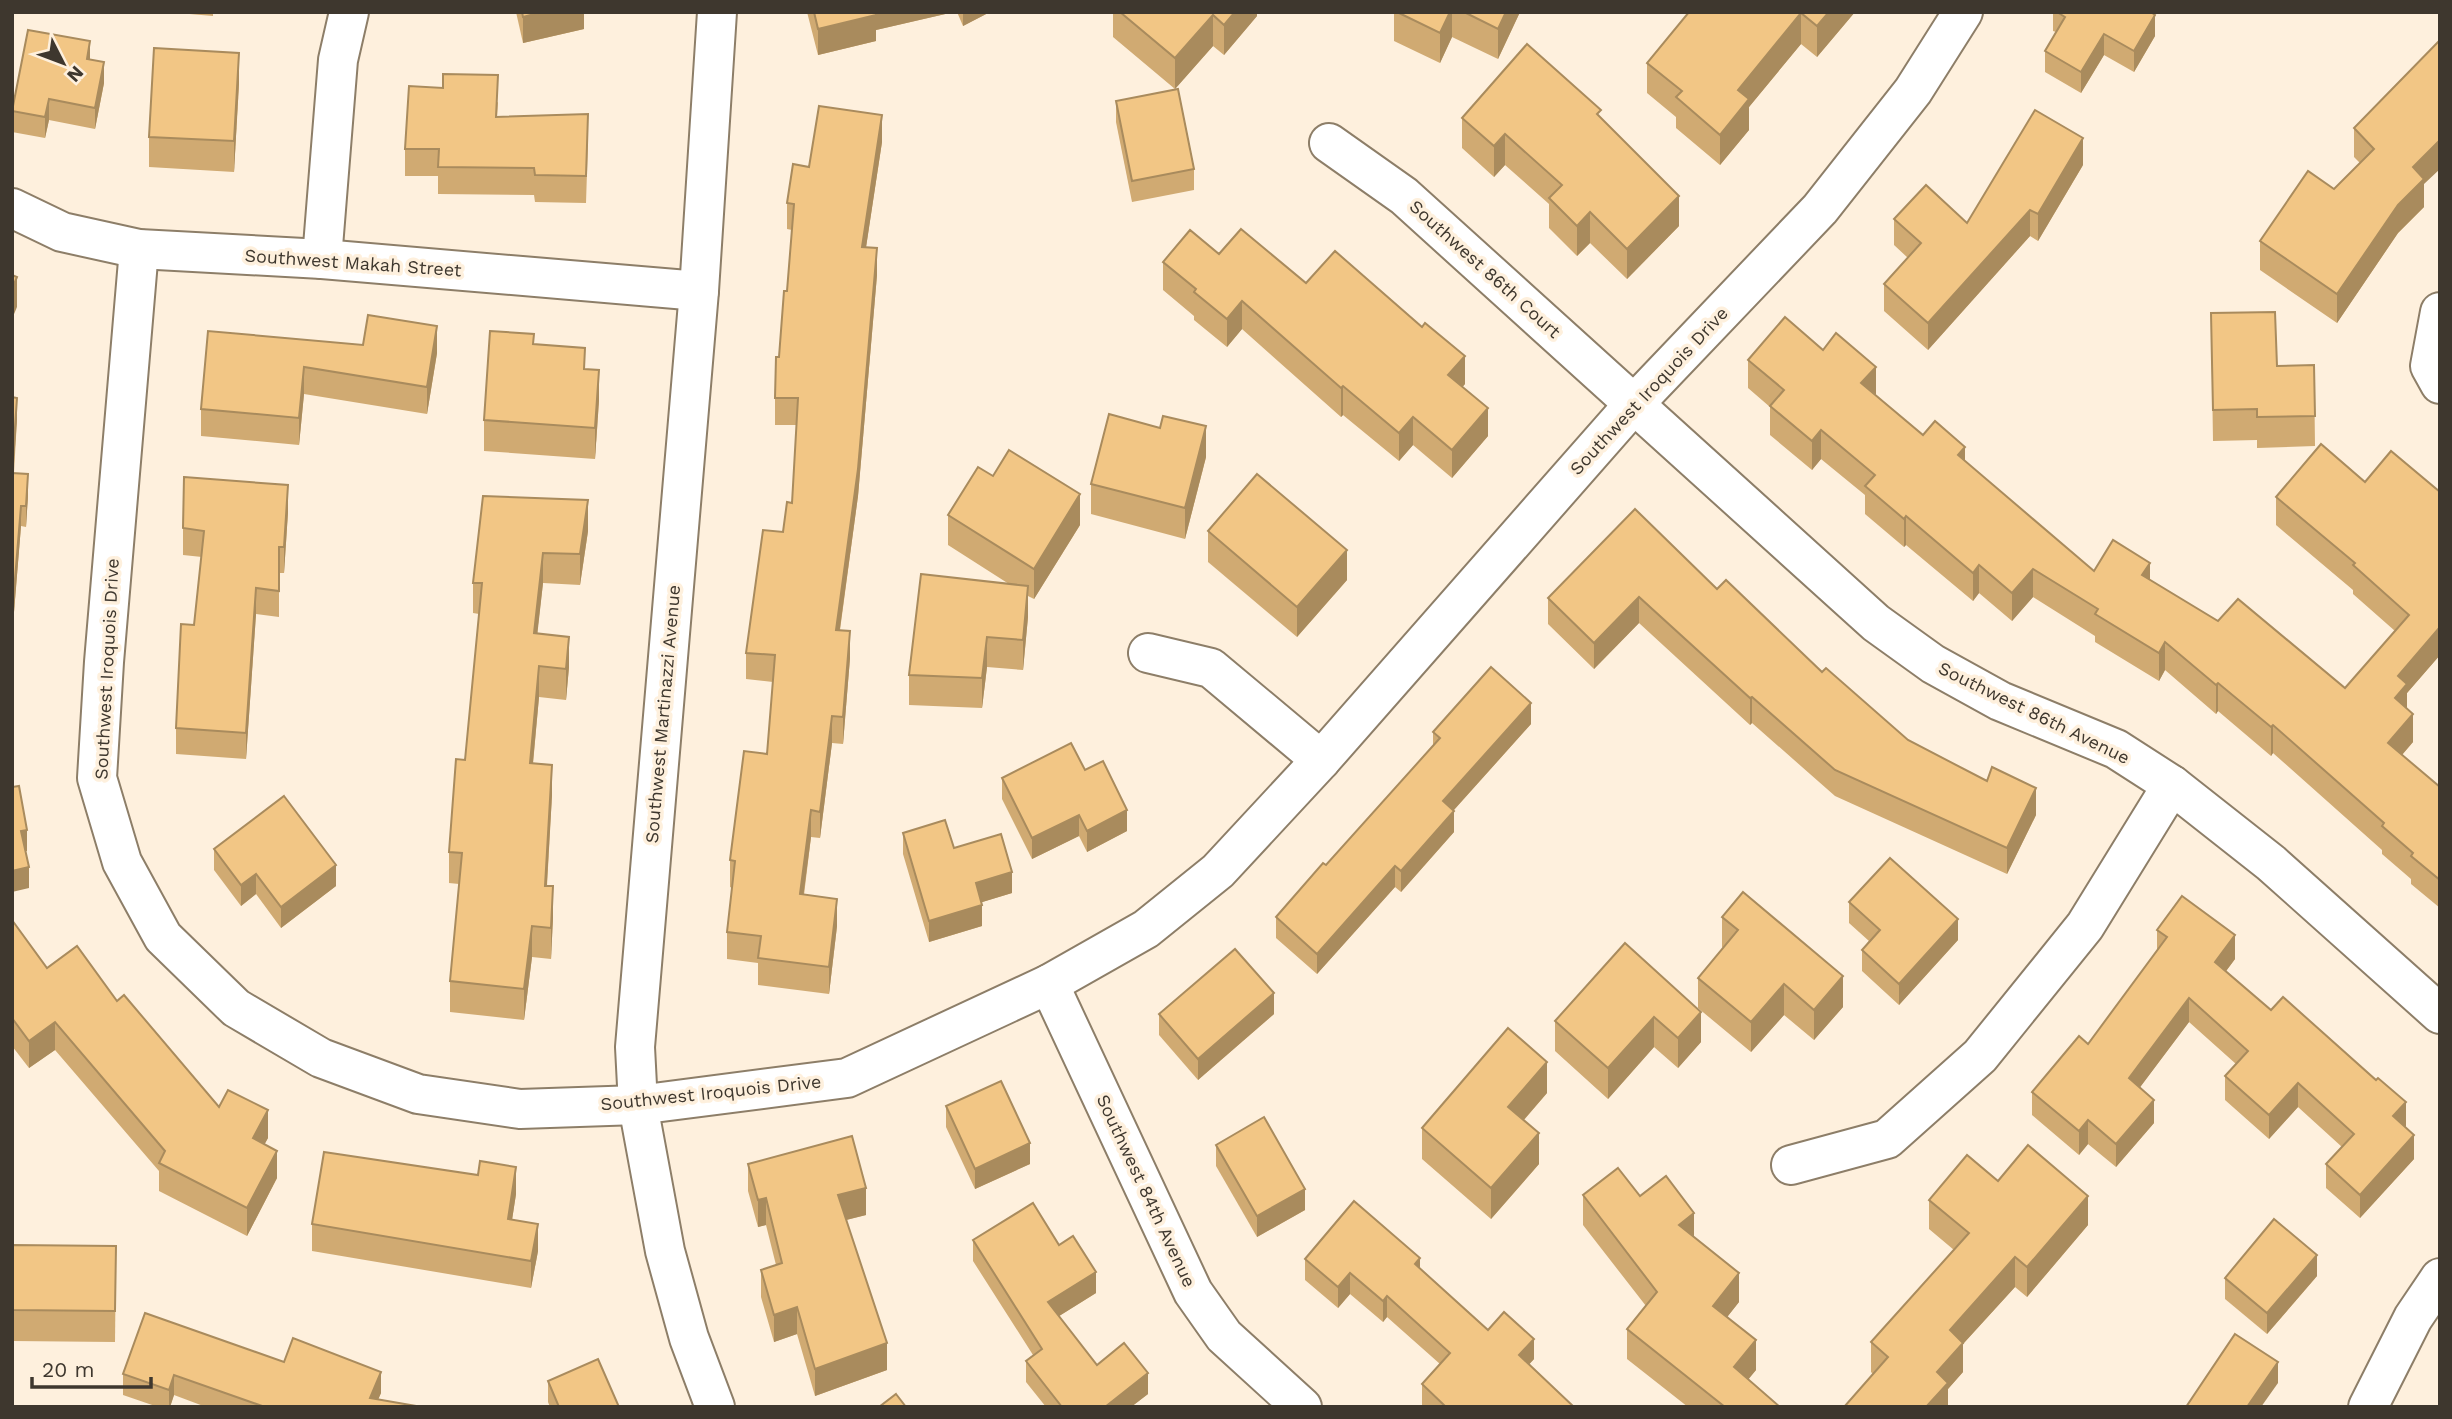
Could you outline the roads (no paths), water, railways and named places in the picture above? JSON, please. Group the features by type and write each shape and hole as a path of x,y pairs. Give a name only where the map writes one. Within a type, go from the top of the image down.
{"street":[{"path":"322,259 338,60 349,12"},
{"name":"Southwest Martinazzi Avenue","path":"715,1407 689,1338 665,1251 638,1105 635,1047 699,290 716,12"},
{"name":"Southwest Iroquois Drive","path":"139,249 97,778 122,862 163,937 236,1008 321,1058 418,1094 520,1109 638,1105 847,1078 1049,984 1146,929 1218,871 1321,760 1634,404 1820,209 1913,91 1963,12"},
{"name":"Southwest 86th Court","path":"1329,143 1404,196 1634,404"},
{"name":"Southwest Makah Street","path":"12,208 62,232 139,249 322,259 699,290"},
{"path":"2440,312 2430,366 2440,384"},
{"name":"Southwest 86th Avenue","path":"1634,404 1877,623 1933,664 2000,701 2116,749 2172,785 2271,863 2440,1014"},
{"path":"1148,653 1211,668 1321,760"},
{"path":"1791,1165 1887,1139 1980,1056 2085,926 2172,785"},
{"name":"Southwest 84th Avenue","path":"1049,984 1193,1292 1224,1336 1302,1407"},
{"path":"2368,1407 2413,1318 2440,1278"}]}
